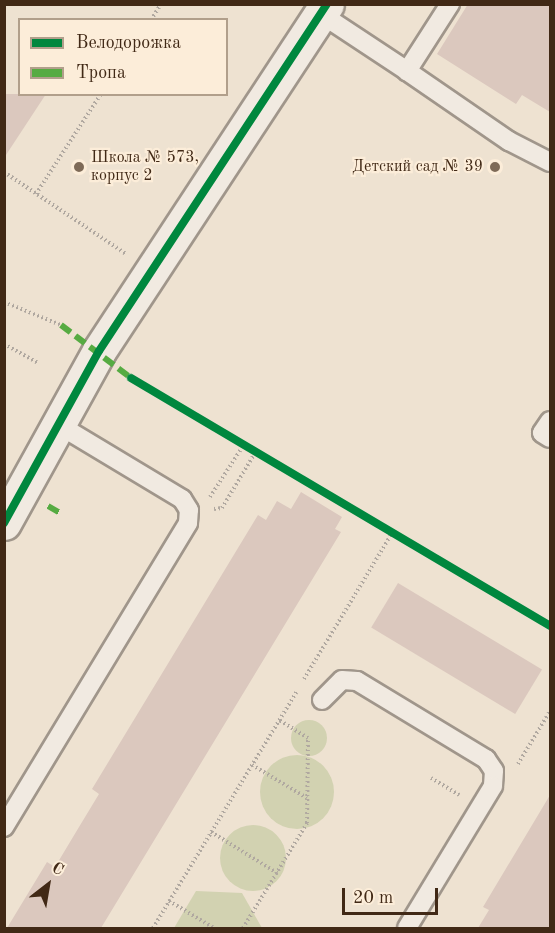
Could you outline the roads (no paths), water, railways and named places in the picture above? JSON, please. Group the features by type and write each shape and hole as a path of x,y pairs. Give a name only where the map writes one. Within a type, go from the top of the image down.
{"street":[{"path":"4,523 57,424 151,270 324,9"}],"lane":[{"path":"407,71 450,4"},
{"path":"324,9 407,71 509,141 550,162"},
{"path":"550,421 542,433 550,438"},
{"path":"4,827 188,523 189,510 182,499 57,424"},
{"path":"321,700 342,680 357,681 486,759 494,771 493,786 407,928"}],"place":[{"name":"Школа № 573, корпус 2","path":"79,167"},
{"name":"Детский сад № 39","path":"495,167"}]}
